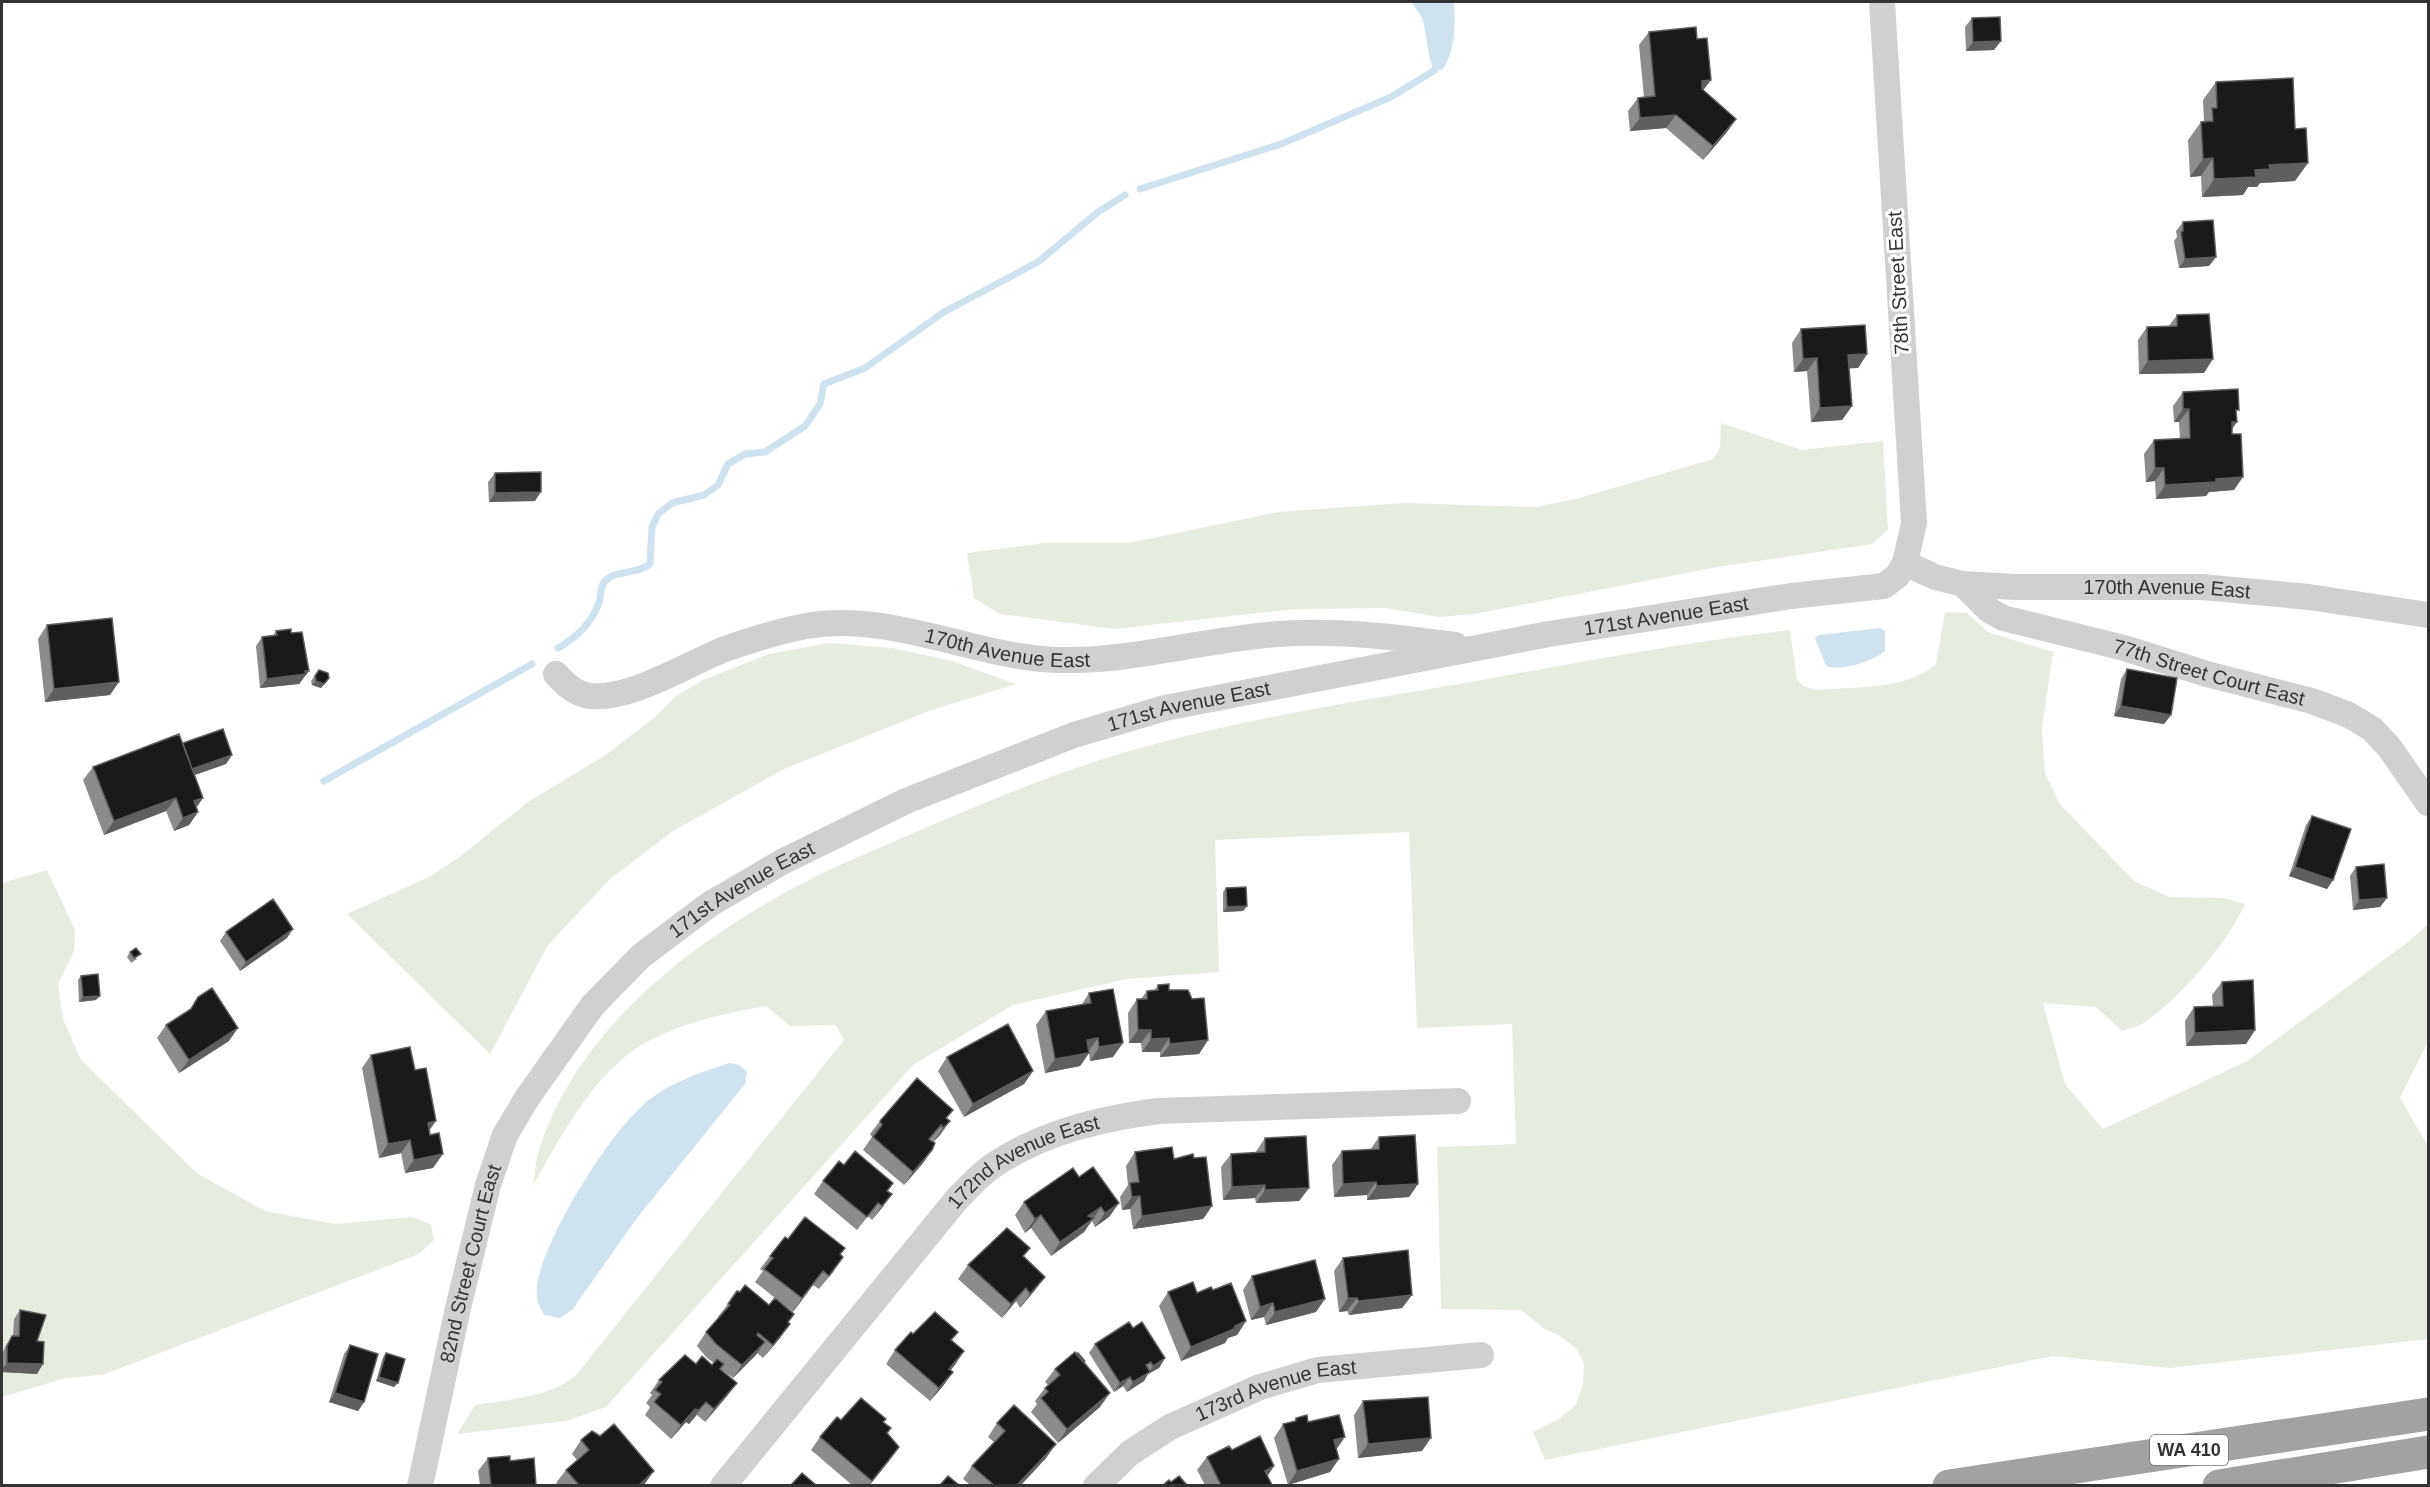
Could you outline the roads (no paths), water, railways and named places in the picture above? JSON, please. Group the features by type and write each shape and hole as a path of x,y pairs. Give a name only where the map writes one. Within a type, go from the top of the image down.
{"highway":[{"name":"WA 410","path":"1949,1485 2428,1414"},
{"name":"WA 410","path":"2219,1485 2428,1452"}],"street":[{"name":"78th Street East","path":"1882,2 1914,523 1905,563"},
{"name":"170th Avenue East","path":"1905,563 1935,576 1963,584 2014,587 2212,588 2309,597 2428,615"},
{"name":"171st Avenue East","path":"556,1056 593,1005 641,956 710,904 782,862 906,801 1074,735 1166,708 1549,634 1791,596 1884,586 1897,576 1905,563"},
{"name":"77th Street Court East","path":"1963,584 1989,610 2003,618 2124,648 2208,674 2312,701 2349,715 2372,729 2389,747 2428,803"},
{"name":"170th Avenue East","path":"556,674 577,692 604,696 623,692 726,649 767,636 807,626 844,624 922,633 1003,655 1058,660 1108,658 1278,634 1345,633 1476,648"},
{"name":"82nd Street Court East","path":"420,1485 458,1308 488,1185 505,1135 556,1056"},
{"name":"172nd Avenue East","path":"723,1485 957,1199 992,1166 1031,1143 1115,1117 1158,1111 1458,1101"},
{"name":"173rd Avenue East","path":"1096,1485 1130,1453 1170,1427 1260,1387 1318,1370 1481,1354"}],"water":[{"path":"1411,2 1454,2 1452,46 1447,63 1442,70 1435,70 1430,61 1423,19"},
{"path":"1880,628 1885,631 1885,651 1848,667 1826,666 1815,638 1819,635"},
{"path":"729,1063 739,1065 747,1072 745,1084 637,1218 572,1310 560,1318 544,1315 538,1303 537,1289 544,1260 554,1236 583,1183 617,1133 634,1113 659,1093 678,1082"}],"waterway":[{"path":"1140,189 1281,144 1391,97 1435,70 1436,62"},
{"path":"558,648 588,624 596,611 602,586 607,579 650,564 652,527 658,514 672,503 704,495 718,485 728,464 745,454 765,452 805,426 820,404 824,384 865,368 944,312 1038,262 1098,212 1125,195"},
{"path":"324,781 532,664"}]}
